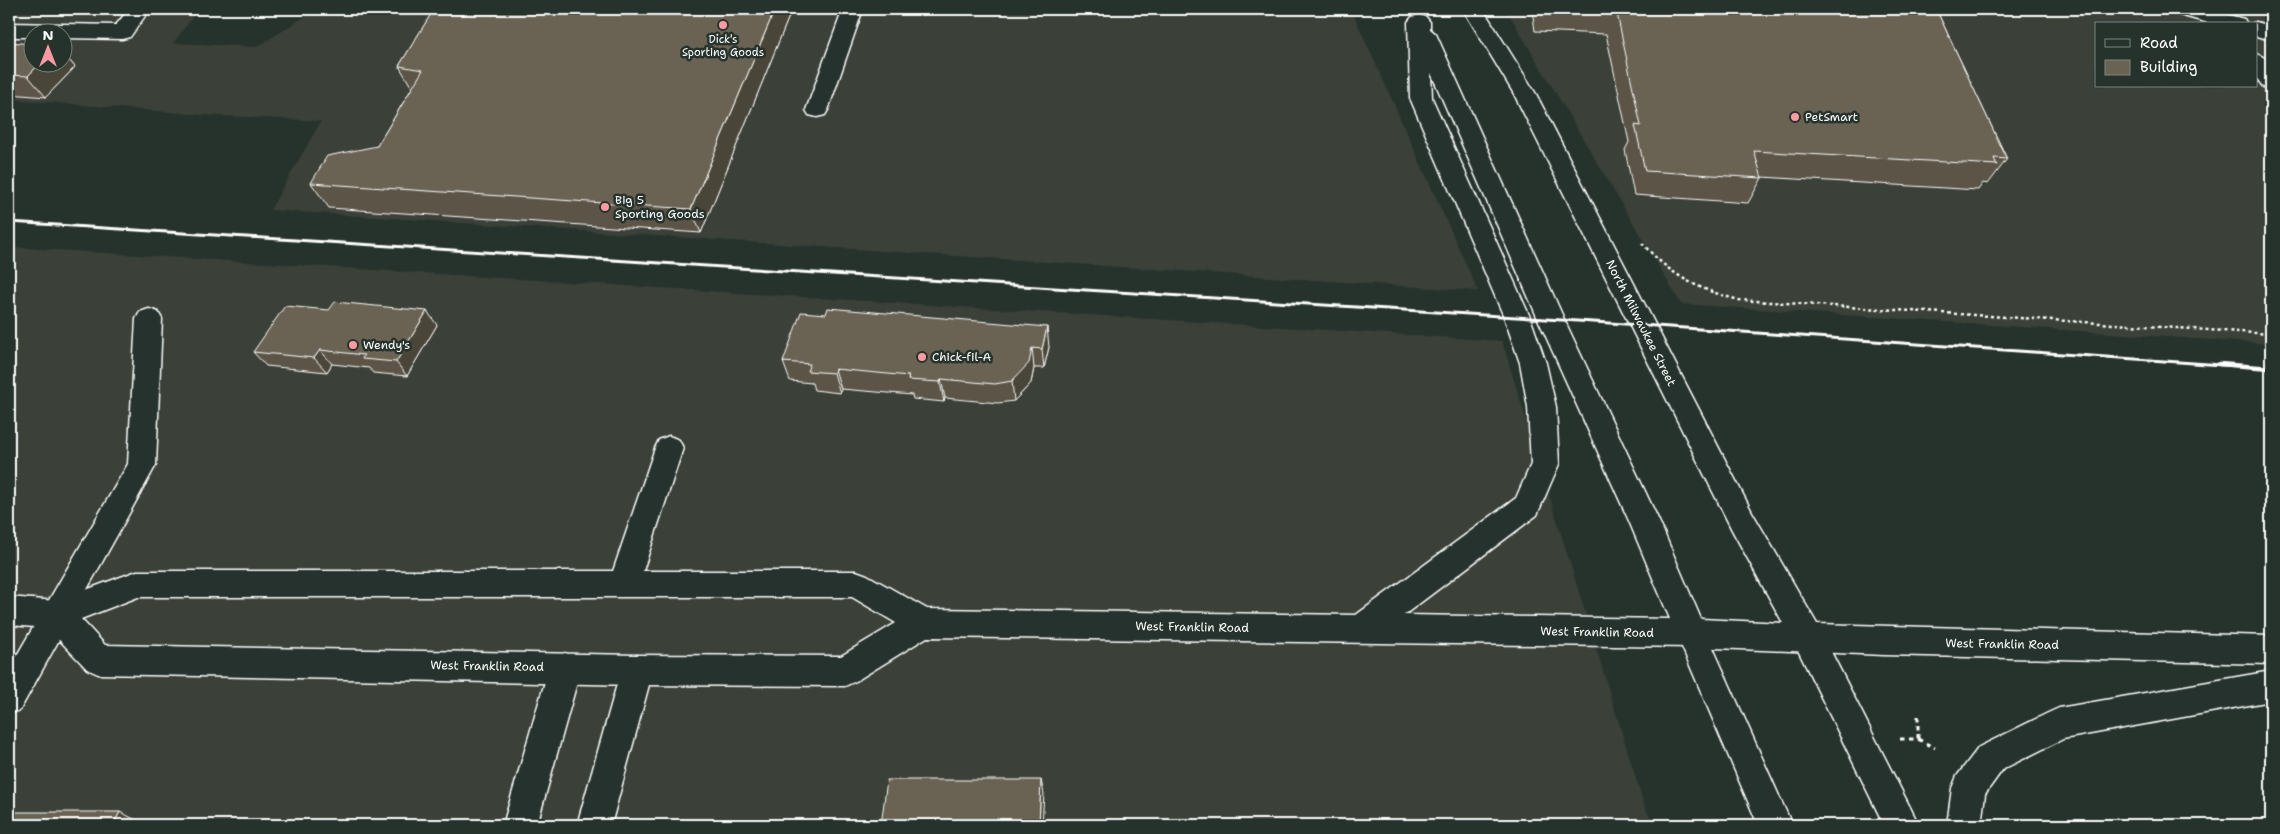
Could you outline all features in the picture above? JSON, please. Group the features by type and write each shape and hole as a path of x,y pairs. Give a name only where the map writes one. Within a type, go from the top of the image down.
{"main road":[{"path":"9,30 122,32 140,9"},
{"path":"817,110 853,9"},
{"path":"1456,9 1491,39"},
{"name":"North Milwaukee Street","path":"1473,9 1525,94 1742,521 1808,638 1902,825"},
{"path":"2183,9 2228,22"},
{"path":"1361,629 1527,506 1545,464 1542,407 1533,363 1517,317 1421,98 1415,15"},
{"path":"1415,15 1644,521 1691,634 1775,825"},
{"path":"2258,30 2271,33"},
{"path":"2258,64 2271,82"},
{"path":"9,699 142,465 149,319"},
{"path":"624,583 669,448"},
{"name":"West Franklin Road","path":"9,611 56,615 137,584 856,584 923,623 1691,634 2271,650"},
{"name":"West Franklin Road","path":"56,615 98,659 637,670 845,671 923,623"},
{"path":"520,825 565,668"},
{"path":"594,825 637,670"},
{"path":"1964,825 1969,788 1991,758 2059,724 2271,686"}],"path":[{"path":"1639,240 1656,260 1678,278 1709,292 1740,300 2271,334"},
{"path":"1918,716 1918,739"},
{"path":"1892,739 1918,739 1935,748"}],"shaded area":[{"path":"9,9 199,9 173,43 257,47 317,9 1351,9 1478,291 270,210 321,121 205,115 9,99"},
{"path":"1506,9 2271,9 2271,344 1681,304"},
{"path":"9,247 1502,341 1645,808 1655,825 9,825"}],"building":[{"path":"434,9 775,9 691,209 311,183 327,156 377,146 423,70 399,66"},
{"path":"1616,9 1936,9 2007,159 1994,158 1997,165 1754,151 1762,178 1645,171 1635,125 1641,126"},
{"path":"9,42 22,43 22,72 32,72 28,76 9,75"},
{"name":"Wendy's","path":"335,302 427,311 396,362 362,359 364,355 320,350 314,358 253,352 285,306 329,310"},
{"name":"Chick-fil-A","path":"828,308 1047,327 1042,349 1032,348 1029,363 1012,381 995,384 941,379 940,382 908,380 909,376 835,369 834,373 807,371 810,364 783,362 801,312 826,314"},
{"path":"887,780 1041,780 1039,825 881,825"},
{"path":"9,812 120,812 113,825 9,825"}],"railway":[{"path":"9,222 1641,325 2237,366"},
{"path":"2219,364 2271,368"}],"place":[{"name":"Dick's Sporting Goods","path":"723,25"},
{"name":"PetSmart","path":"1795,117"},
{"name":"Big 5 Sporting Goods","path":"605,207"},
{"name":"Wendy's","path":"353,345"},
{"name":"Chick-fil-A","path":"922,357"}]}
